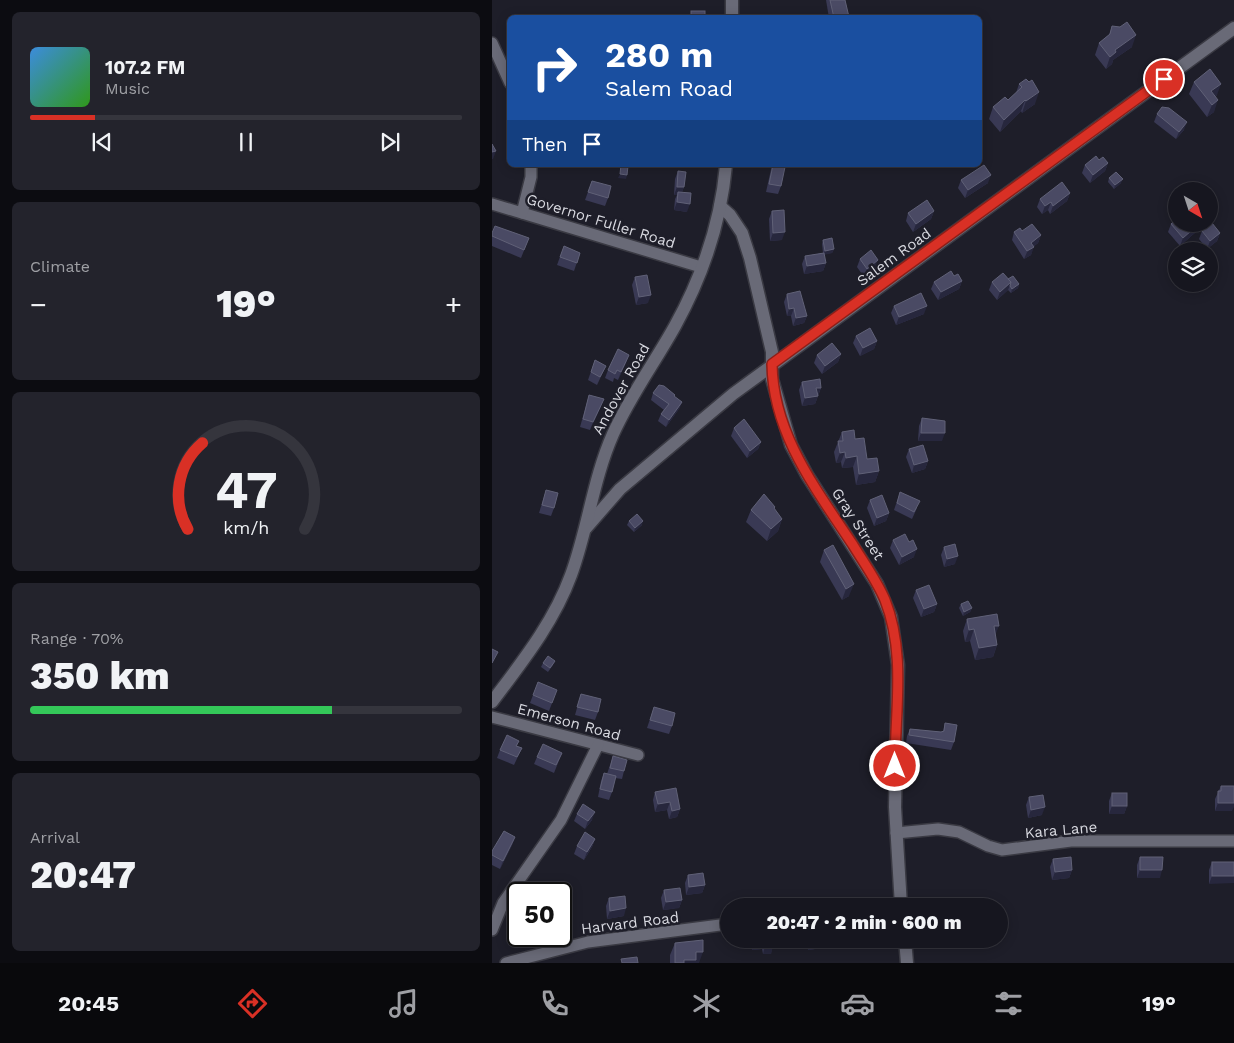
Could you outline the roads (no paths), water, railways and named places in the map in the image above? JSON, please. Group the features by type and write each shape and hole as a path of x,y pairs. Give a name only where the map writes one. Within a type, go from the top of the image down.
{"main road":[{"path":"732,0 732,15"},
{"name":"Salem Road","path":"586,528 620,489 689,429 772,364 1234,28"},
{"name":"Andover Road","path":"492,702 537,642 553,614 571,575 586,528 596,484 606,452 620,419 678,320 701,267 720,206 726,167"},
{"name":"Gray Street","path":"720,206 730,215 742,233 750,258 772,352 772,379 790,445 807,475 877,584 891,617 898,665 895,720 896,833 900,898"},
{"path":"596,484 620,489"},
{"path":"906,948 907,963"}],"street":[{"path":"492,43 507,76"},
{"path":"522,213 532,167"},
{"name":"Governor Fuller Road","path":"492,204 701,267"},
{"name":"Emerson Road","path":"492,717 638,755"},
{"path":"492,930 503,903 561,820 598,745"},
{"name":"Kara Lane","path":"896,833 938,829 959,832 1002,850 1071,841 1234,841"},
{"name":"Harvard Road","path":"506,963 588,942 720,925"}]}
